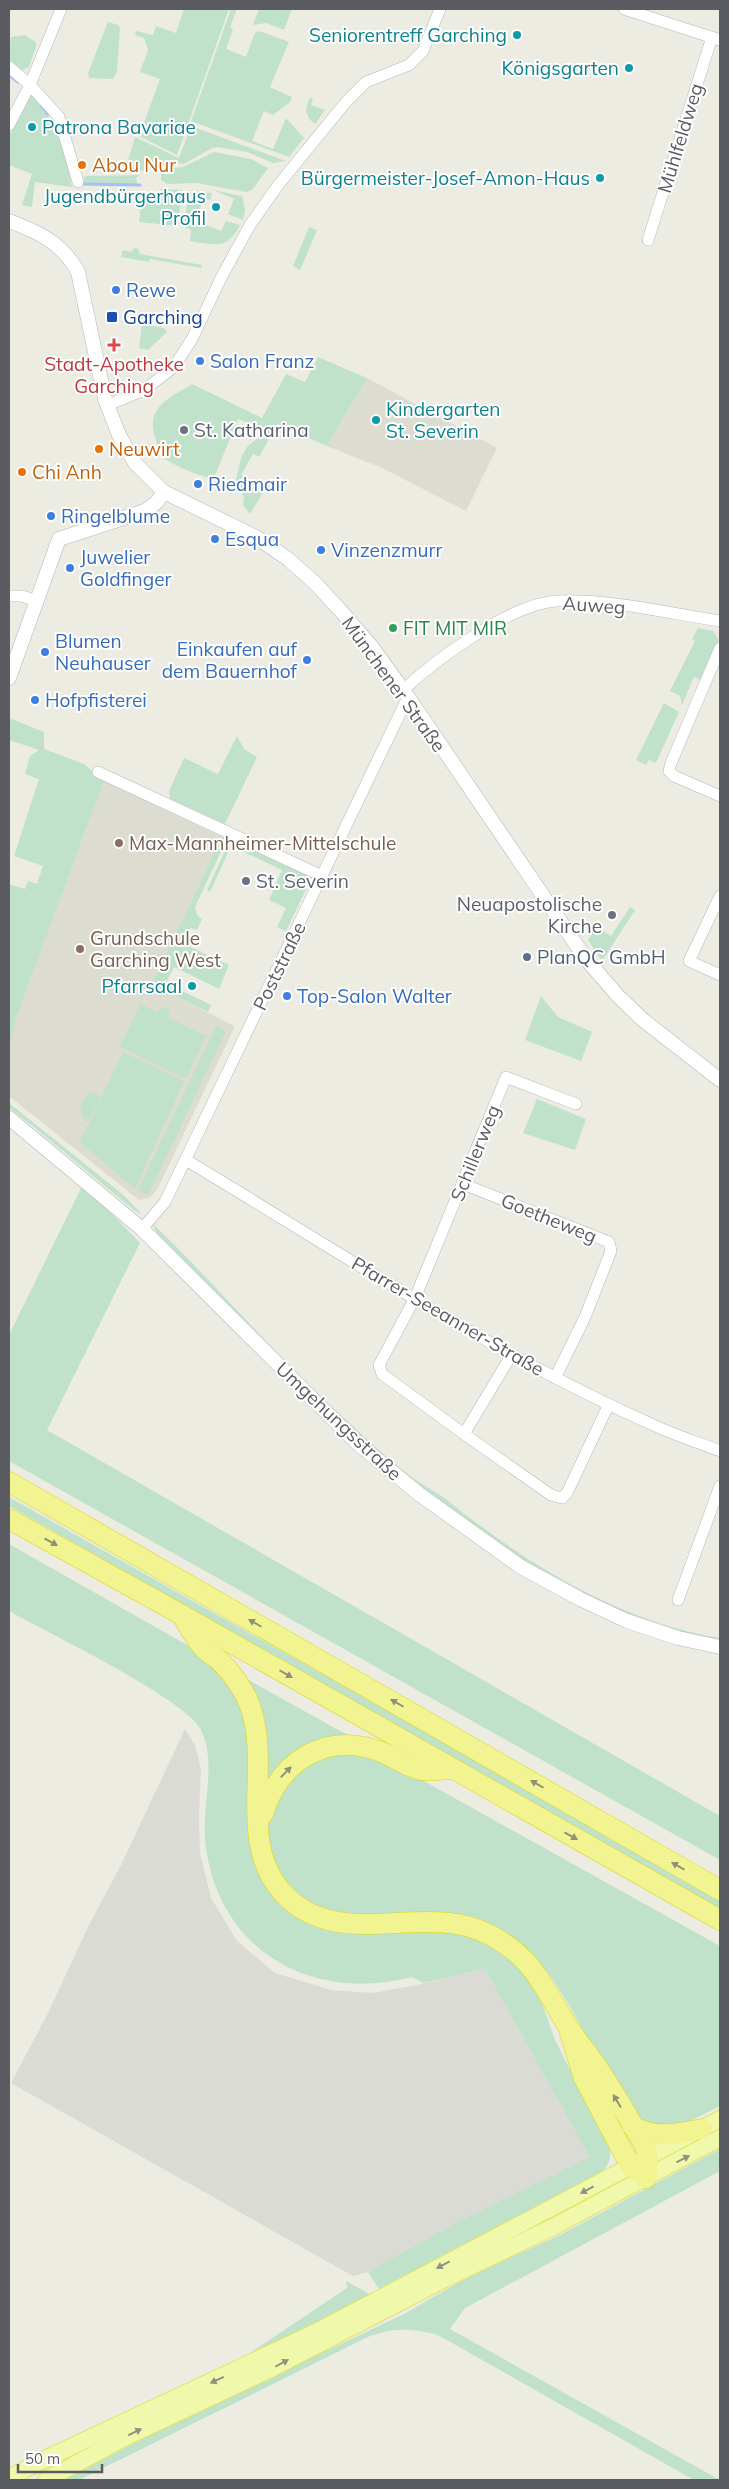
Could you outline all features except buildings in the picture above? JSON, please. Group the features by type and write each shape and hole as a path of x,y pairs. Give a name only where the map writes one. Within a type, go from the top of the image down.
{"highway":[{"path":"9,1482 720,1890"},
{"path":"9,1519 720,1920"},
{"path":"182,1615 201,1647 218,1659 240,1684 249,1704 259,1742 256,1813 258,1830 262,1852 271,1876 283,1894 300,1908 325,1919 356,1926 434,1922 462,1926 487,1933 522,1957 550,1994 568,2027 598,2068 644,2145 641,2168"},
{"path":"258,1830 268,1798 277,1781 305,1755 324,1748 347,1744 379,1750 421,1770 452,1769"},
{"path":"568,2027 584,2078 641,2168"},
{"path":"632,2126 646,2133 660,2135 702,2129"}],"main road":[{"path":"46,2480 124,2438 273,2368 403,2293 641,2168 720,2119"},
{"path":"641,2168 720,2138"},
{"path":"9,2478 43,2460 376,2308"}],"street":[{"path":"9,125 30,85 61,9"},
{"path":"108,406 144,390 174,367 192,339 230,261 250,225 279,184 346,102 366,82 409,65 423,51 440,9"},
{"name":"Mühlfeldweg","path":"624,9 716,38 648,240"},
{"path":"9,67 30,85 60,117 78,182"},
{"name":"Münchener Straße","path":"9,221 49,238 69,257 78,272 108,406 128,453 142,472 164,492 256,537 301,570 340,610 372,647 586,959 618,996 643,1020 720,1080"},
{"path":"9,678 59,539 145,511 157,502 164,492"},
{"path":"9,596 22,596 36,601"},
{"name":"Auweg","path":"405,694 437,660 520,611 555,601 609,604 720,621"},
{"path":"720,648 670,763 669,771 674,776 720,796"},
{"name":"Poststraße","path":"142,1229 165,1202 186,1160 322,876 405,694"},
{"path":"98,772 322,876"},
{"path":"720,896 689,961 720,975"},
{"name":"Schillerweg","path":"576,1104 506,1077 415,1298 379,1365 382,1374 464,1434 551,1495 562,1498 567,1493 609,1404"},
{"name":"Umgehungsstraße","path":"9,1118 142,1229 356,1442 418,1494 521,1567 580,1599 627,1621 678,1638 720,1647"},
{"name":"Pfarrer-Seeanner-Straße","path":"186,1160 415,1298 555,1378 660,1428 720,1451"},
{"name":"Goetheweg","path":"463,1184 609,1242 611,1251 585,1316 555,1378"},
{"path":"464,1434 512,1354"},
{"path":"678,1600 720,1486"}],"shaded area":[{"path":"367,378 497,448 466,511 382,468 327,446"},
{"name":"St. Severin","path":"104,781 222,837 151,985 235,1026 158,1188 150,1198 139,1200 9,1096 9,1045 18,1013"},
{"path":"185,1729 195,1745 201,1769 200,1853 211,1898 237,1941 275,1973 331,1990 372,1993 485,1969 591,2157 368,2272 353,2276 11,2083 47,2015 89,1925 121,1865"}],"green space":[{"path":"184,9 229,9 177,155 139,136 160,79 140,72 148,50 144,38 135,35 136,31 153,35 156,26 176,33"},
{"path":"231,9 237,9 230,27 233,29 226,49 246,57 255,33 259,31 289,42 270,87 292,97 290,102 273,115 264,111 252,141 273,149 286,118 304,138 289,157 191,121"},
{"path":"259,9 292,9 284,30 266,23 253,25"},
{"path":"108,22 118,25 120,28 117,71 113,79 89,78 88,73"},
{"path":"25,35 37,43 29,67 22,70 9,59 11,37"},
{"path":"29,94 46,113 53,125 67,162 72,187 35,182 32,207 22,205 32,174 9,165 9,136"},
{"path":"310,97 313,98 311,105 325,110 315,124 306,112"},
{"path":"191,126 286,161 273,163 247,152 218,147 212,148 184,164 167,163 158,168 131,172 127,164 135,137 179,158"},
{"path":"214,152 251,159 268,168 252,190 246,192 197,183 167,184 161,180 161,173 164,169 183,167"},
{"path":"140,175 136,178 137,183 133,185 84,184 84,177 87,176"},
{"path":"160,189 182,190 178,226 139,222 142,196 151,193 159,196 164,193"},
{"path":"213,190 242,196 245,210 243,220 228,214 234,199"},
{"path":"194,191 212,193 210,200 204,198 199,211 204,213 201,223 221,231 226,221 240,225 231,239 220,244 190,241 191,230 184,226 188,195"},
{"path":"309,227 317,230 300,270 293,266"},
{"path":"135,248 138,249 140,254 202,265 201,268 150,259 149,262 121,257 123,250 131,252"},
{"path":"142,324 164,328 167,332 148,350 139,348"},
{"path":"318,357 367,378 327,446 277,424 259,457 253,454 241,475 263,488 264,491 250,514 243,505 244,497 235,483 241,458 247,447 268,430 238,419 213,480 178,466 161,454 153,429 153,420 156,412 167,400 192,384 262,418 286,374 305,382"},
{"path":"698,628 713,631 718,638 718,642 702,681 694,677 682,705 680,696 670,691 695,641 692,639"},
{"path":"664,703 679,712 656,763 649,760 646,765 636,760"},
{"path":"9,718 44,732 44,749 84,764 104,781 18,1013 9,1045 9,884 25,889 28,881 37,884 43,866 14,856 39,779 25,774 30,756 39,750 9,740"},
{"path":"237,736 244,749 257,757 225,824 170,799 169,791 184,758 218,774"},
{"path":"222,837 227,839 195,907 197,915 202,919 197,930 191,928 184,944 229,965 219,989 174,967 166,983 211,1005 208,1012 151,985"},
{"path":"230,840 307,875 311,879 286,931 277,927 286,908 269,900 282,870 231,846 210,892 207,890"},
{"path":"630,907 635,910 602,961 588,940 597,927 611,936"},
{"path":"541,996 558,1017 592,1032 581,1061 525,1040"},
{"path":"140,1004 157,1012 161,1007 170,1011 169,1018 206,1036 186,1079 120,1047"},
{"path":"216,1026 226,1031 148,1195 138,1190"},
{"path":"123,1052 184,1081 135,1189 80,1142"},
{"path":"89,1091 101,1096 87,1123 82,1115 81,1107"},
{"path":"537,1099 586,1119 575,1150 523,1133"},
{"path":"9,1103 121,1193 141,1213 135,1211 9,1108"},
{"path":"83,1184 140,1243 47,1430 720,1816 720,1860 9,1461 9,1335"},
{"path":"153,1224 328,1404 409,1475 509,1546 575,1587 610,1604 646,1618 682,1630 720,1638 720,1642 644,1622 542,1573 477,1531 406,1478 351,1431 156,1232"},
{"path":"9,1497 720,1899 720,1909 9,1506"},
{"path":"9,1544 196,1650 210,1660 243,1703 271,1890 388,1930 454,1932 479,1940 505,1955 526,1977 543,2006 555,2040 609,2146 608,2165 601,2173 585,2185 381,2292 368,2272 458,2222 590,2157 485,1969 423,1983 412,1977 374,1983 338,1982 304,1974 274,1959 248,1938 227,1910 213,1877 205,1839 209,1770 206,1743 201,1730 190,1717 170,1701 143,1684 9,1611"},
{"path":"245,1678 351,1737 266,1791"},
{"path":"348,1749 390,1762 720,1946 720,2106 676,2128 644,2125 612,2082 553,1980 537,1959 517,1942 494,1927 466,1917 335,1914 306,1901 292,1891 276,1866 271,1853 268,1829 270,1809 297,1768"},
{"path":"720,2149 720,2171 465,2308 450,2329 720,2480 694,2480 438,2335 404,2330 388,2331 370,2336 79,2480 64,2480 157,2431 404,2314 466,2278 560,2235"},
{"path":"346,2281 373,2296 226,2369 347,2288"}],"waterway":[{"path":"9,75 18,82"},
{"path":"41,105 48,114"},
{"path":"81,184 140,185"}],"place":[{"name":"Seniorentreff Garching","path":"517,35"},
{"name":"Königsgarten","path":"629,68"},
{"name":"Patrona Bavariae","path":"32,127"},
{"name":"Abou Nur","path":"82,165"},
{"name":"Bürgermeister-Josef-Amon-Haus","path":"600,178"},
{"name":"Jugendbürgerhaus Profil","path":"216,207"},
{"name":"Rewe","path":"116,290"},
{"name":"Garching","path":"112,317"},
{"name":"Stadt-Apotheke Garching","path":"114,345"},
{"name":"Salon Franz","path":"200,361"},
{"name":"Kindergarten St. Severin","path":"376,420"},
{"name":"St. Katharina","path":"184,430"},
{"name":"Neuwirt","path":"99,449"},
{"name":"Chi Anh","path":"22,472"},
{"name":"Riedmair","path":"198,484"},
{"name":"Ringelblume","path":"51,516"},
{"name":"Esqua","path":"215,539"},
{"name":"Vinzenzmurr","path":"321,550"},
{"name":"Juwelier Goldfinger","path":"70,568"},
{"name":"FIT MIT MIR","path":"393,628"},
{"name":"Blumen Neuhauser","path":"45,652"},
{"name":"Einkaufen auf dem Bauernhof","path":"307,660"},
{"name":"Hofpfisterei","path":"35,700"},
{"name":"Max-Mannheimer-Mittelschule","path":"119,843"},
{"name":"St. Severin","path":"246,881"},
{"name":"Neuapostolische Kirche","path":"612,915"},
{"name":"Grundschule Garching West","path":"80,949"},
{"name":"PlanQC GmbH","path":"527,957"},
{"name":"Pfarrsaal","path":"192,986"},
{"name":"Top-Salon Walter","path":"287,996"}]}
